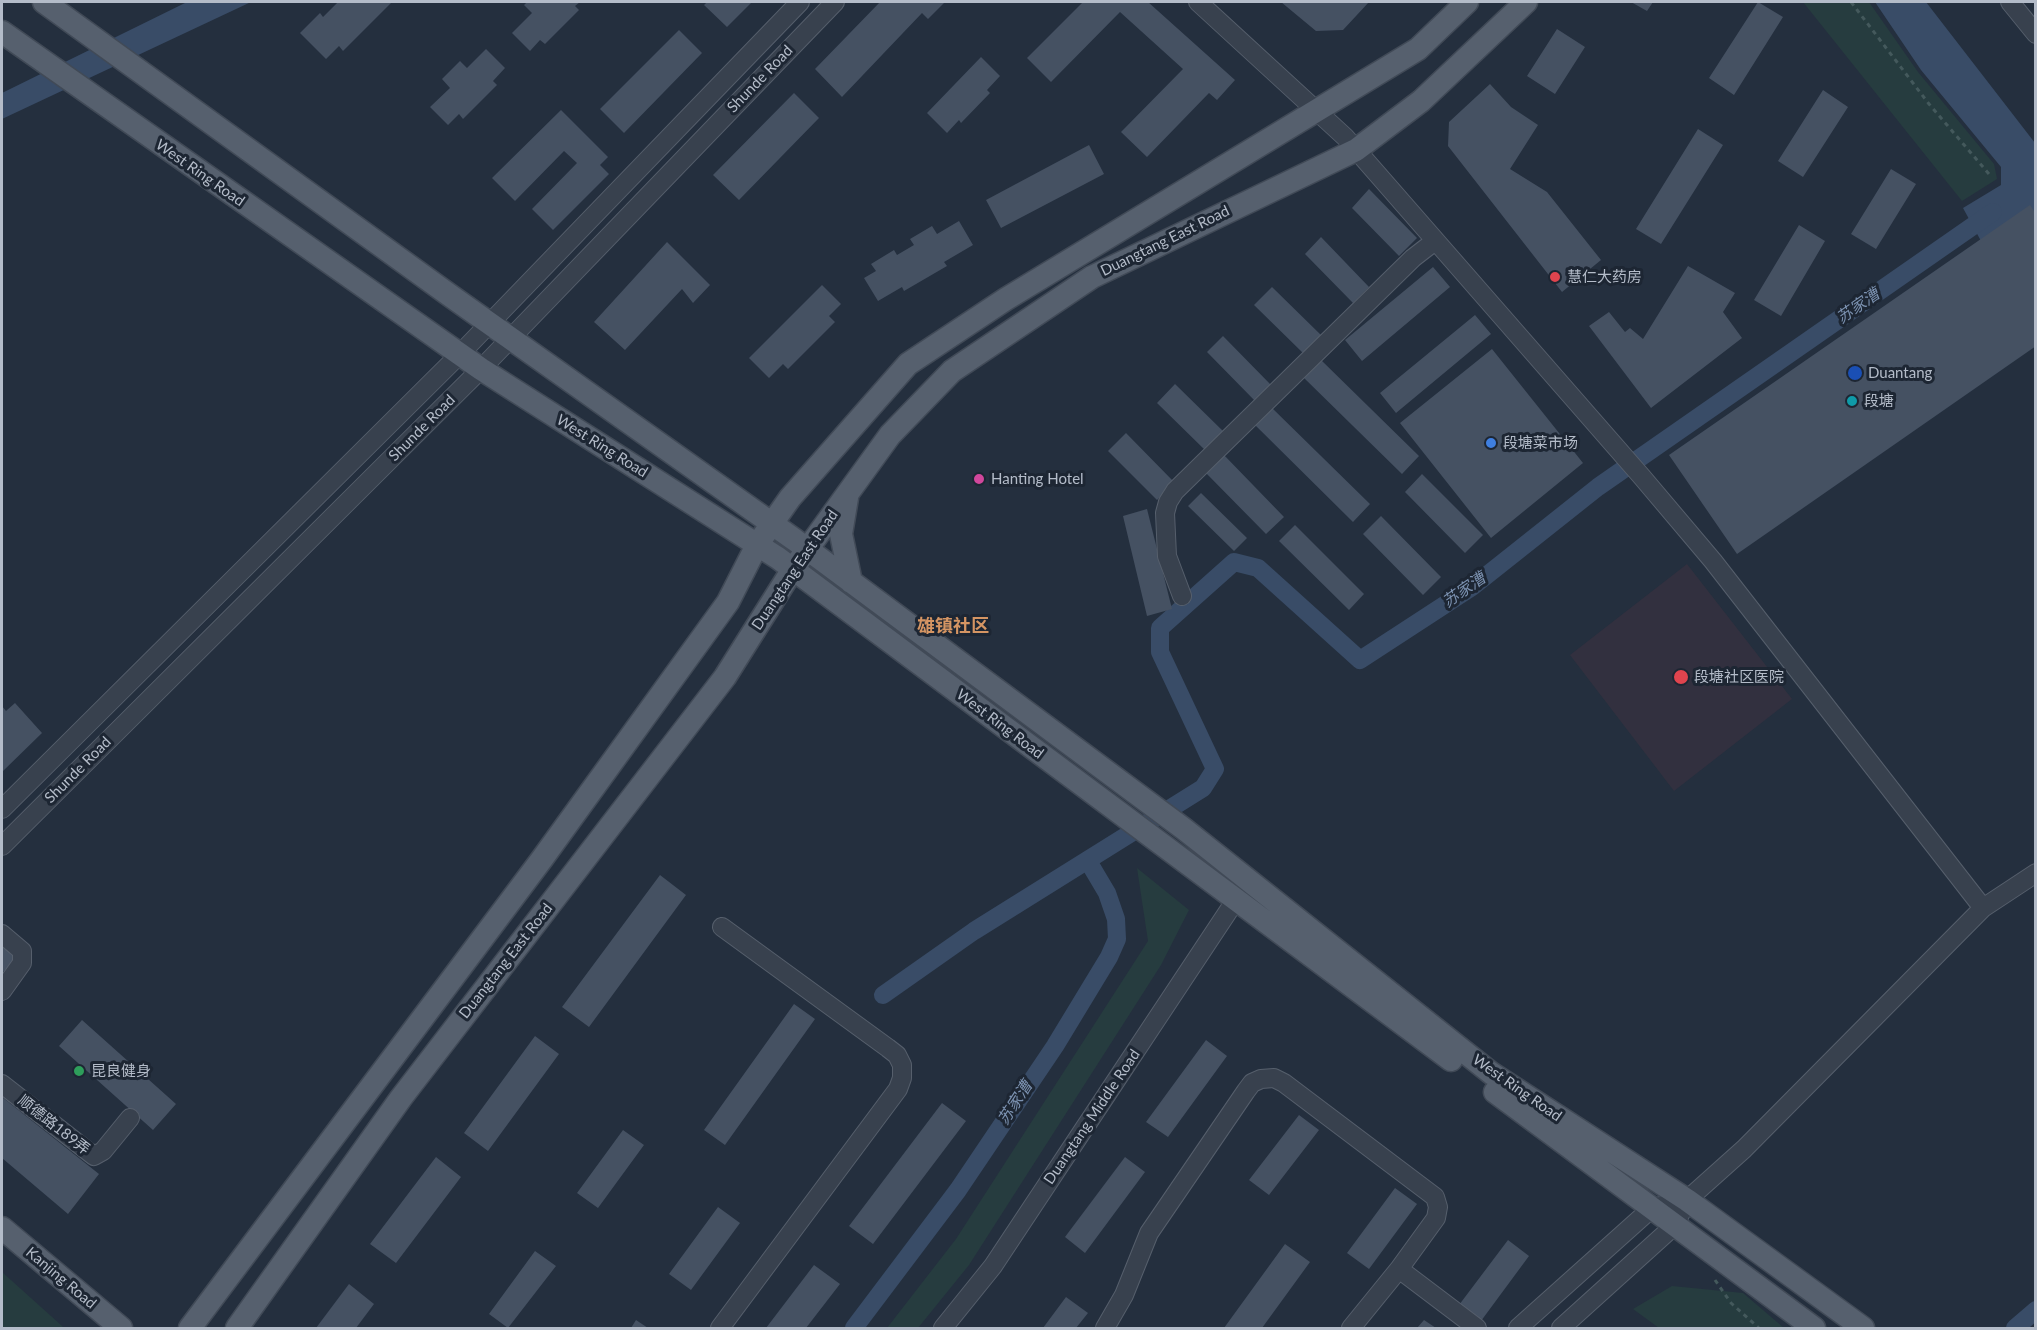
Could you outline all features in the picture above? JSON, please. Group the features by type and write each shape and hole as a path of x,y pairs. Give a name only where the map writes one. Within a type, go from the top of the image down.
{"main road":[{"name":"Duangtang East Road","path":"189,1329 535,868 721,612 757,545 790,498 908,364 1006,299 1418,49 1467,2"},
{"name":"Duangtang East Road","path":"237,1329 401,1098 725,677 793,569 890,435 952,371 1092,277 1356,150 1421,100 1526,2"},
{"name":"West Ring Road","path":"49,5 489,323 772,523 1184,829 1491,1073 1687,1200 1863,1329"},
{"name":"West Ring Road","path":"2,32 101,104 481,369 793,569 1096,798 1814,1329"},
{"path":"847,496 841,534 851,582"},
{"name":"Kanjing Road","path":"2,1228 121,1329"}],"street":[{"name":"Shunde Road","path":"2,809 460,354 800,2"},
{"name":"Shunde Road","path":"2,846 481,369 835,2"},
{"path":"1198,2 1356,150 1642,477 1713,561 1983,908"},
{"path":"2010,2 2036,34"},
{"path":"1182,596 1167,556 1165,513 1168,502 1175,491 1413,258 1435,241"},
{"path":"1561,1329 1675,1225 1687,1200 1744,1149 1983,908 2036,873"},
{"name":"Duangtang Middle Road","path":"943,1329 993,1266 1235,901"},
{"path":"720,1329 898,1089 902,1078 902,1065 897,1055 722,927"},
{"path":"2,934 22,951 22,963 2,991"},
{"path":"1106,1329 1124,1295 1149,1233 1252,1083 1261,1079 1274,1078 1284,1083 1435,1197 1438,1207 1436,1218 1351,1329"},
{"name":"顺德路189弄","path":"2,1084 94,1156 103,1151 130,1118"},
{"path":"1518,1329 1652,1208 1687,1200"},
{"path":"1399,1269 1477,1329"}],"path":[{"path":"1851,2 1929,104 1989,174"}],"shaded area":[{"name":"段塘社区医院","path":"1687,564 1792,699 1674,791 1570,655"}],"green space":[{"path":"1803,2 1869,2 1918,72 1994,164 1997,179 1962,201"},
{"path":"1137,868 1189,910 1161,965 969,1265 918,1328 887,1328 956,1239 1148,941"},
{"path":"2,1272 61,1325 64,1328 2,1328"},
{"path":"1672,1286 1743,1293 1784,1328 1659,1328 1633,1309"}],"water":[{"path":"187,2 251,2 2,119 2,93"},
{"path":"1875,2 1926,2 2035,143 2035,241 1981,241 1963,208 2001,185 2001,167 1921,70"}],"building":[{"path":"338,2 392,2 343,51 339,46 326,59 300,33 320,13 323,17"},
{"path":"527,2 580,2 575,6 579,10 545,44 540,40 530,51 512,33 532,13 524,5"},
{"path":"707,2 752,2 727,27 704,5"},
{"path":"880,2 945,2 928,19 922,13 842,97 815,69"},
{"path":"1083,2 1148,2 1235,80 1217,100 1209,93 1147,157 1121,132 1183,69 1120,12 1051,82 1027,58"},
{"path":"1281,2 1369,2 1343,30 1316,31"},
{"path":"1631,2 1653,2 1647,11"},
{"path":"1758,2 1783,17 1734,95 1709,78"},
{"path":"1557,29 1585,47 1555,94 1527,76"},
{"path":"679,30 702,53 624,133 600,109"},
{"path":"486,49 505,68 493,81 497,85 463,119 459,114 448,125 430,107 450,88 442,79 460,61 467,68"},
{"path":"981,57 1000,76 987,90 990,93 961,123 959,120 947,133 927,113"},
{"path":"1490,84 1511,107 1538,125 1510,169 1547,192 1601,260 1562,292 1448,146 1449,122"},
{"path":"1823,90 1848,107 1803,177 1778,161"},
{"path":"794,93 819,118 739,200 713,175"},
{"path":"561,110 608,157 600,165 609,174 553,230 532,209 577,163 564,151 515,201 492,178"},
{"path":"1698,129 1723,145 1661,244 1636,229"},
{"path":"1089,145 1104,174 1001,228 986,200"},
{"path":"1891,169 1916,184 1876,249 1851,234"},
{"path":"1369,189 1417,238 1399,256 1352,208"},
{"name":"段塘","path":"2030,205 2036,214 2036,346 1737,554 1669,455"},
{"path":"959,221 973,245 944,262 947,266 904,291 902,287 878,301 864,278 876,271 871,264 894,250 897,255 914,245 910,239 932,226 937,234"},
{"path":"1799,225 1825,241 1781,316 1754,300"},
{"path":"1321,237 1369,287 1353,303 1305,254"},
{"path":"667,242 710,285 693,303 682,289 625,350 594,322"},
{"path":"1688,266 1735,293 1723,312 1742,338 1651,408 1589,326 1609,312 1625,332 1630,328 1643,339"},
{"path":"1433,267 1450,287 1362,361 1345,340"},
{"path":"822,285 841,304 829,316 835,322 788,369 783,364 769,378 749,358"},
{"path":"1272,287 1322,336 1304,354 1254,305"},
{"path":"1475,315 1491,334 1396,413 1380,393"},
{"path":"1223,336 1272,386 1256,402 1207,352"},
{"name":"段塘菜市场","path":"1492,349 1583,463 1491,538 1400,423"},
{"path":"1320,359 1419,456 1402,474 1303,377"},
{"path":"1175,384 1225,433 1207,452 1157,403"},
{"path":"1271,407 1370,504 1353,522 1254,424"},
{"path":"1126,433 1174,482 1157,500 1108,451"},
{"path":"1223,454 1284,517 1266,534 1205,472"},
{"path":"1422,474 1483,535 1465,553 1405,492"},
{"path":"1201,493 1247,538 1234,551 1188,506"},
{"path":"1147,509 1172,609 1147,616 1123,516"},
{"path":"1381,516 1441,577 1423,595 1363,534"},
{"path":"1295,525 1364,594 1349,610 1279,541"},
{"path":"15,703 42,733 2,772 2,706 6,711"},
{"path":"660,875 686,895 589,1027 562,1007"},
{"path":"2,946 16,958 2,973"},
{"path":"794,1004 815,1019 725,1145 704,1130"},
{"path":"82,1020 176,1104 153,1130 59,1046"},
{"path":"535,1036 559,1054 488,1151 464,1133"},
{"path":"1206,1040 1227,1056 1168,1137 1146,1122"},
{"path":"2,1097 99,1174 68,1214 2,1158"},
{"path":"942,1103 966,1121 873,1244 849,1226"},
{"path":"1299,1115 1319,1130 1269,1195 1249,1180"},
{"path":"623,1130 644,1145 598,1208 577,1193"},
{"path":"436,1157 461,1177 396,1263 370,1244"},
{"path":"1125,1157 1145,1172 1085,1253 1065,1237"},
{"path":"1395,1188 1417,1204 1369,1269 1347,1253"},
{"path":"718,1207 740,1223 691,1290 669,1274"},
{"path":"1508,1240 1529,1256 1481,1321 1459,1305"},
{"path":"1285,1244 1310,1262 1262,1328 1224,1328"},
{"path":"535,1251 556,1266 508,1328 489,1314"},
{"path":"814,1265 840,1284 806,1328 766,1328"},
{"path":"349,1284 374,1304 356,1328 316,1328"},
{"path":"1066,1297 1088,1313 1076,1328 1043,1328"},
{"path":"636,1320 648,1328 631,1328"},
{"path":"1424,1320 1436,1328 1417,1328"}],"waterway":[{"name":"苏家漕","path":"883,995 974,931 1203,788 1215,769 1160,652 1160,628 1234,562 1258,568 1360,660 1472,587 1598,487 1993,212"},
{"name":"苏家漕","path":"854,1328 958,1190 1055,1046 1109,957 1117,939 1116,919 1107,893 1088,861"},
{"path":"2015,1328 2036,1310"}],"place":[{"name":"慧仁大药房","path":"1555,277"},
{"name":"Duantang","path":"1855,373"},
{"name":"段塘","path":"1852,401"},
{"name":"段塘菜市场","path":"1491,443"},
{"name":"Hanting Hotel","path":"979,479"},
{"name":"段塘社区医院","path":"1681,677"},
{"name":"昆良健身","path":"79,1071"}],"district":[{"name":"雄镇社区","path":"953,626"}]}
